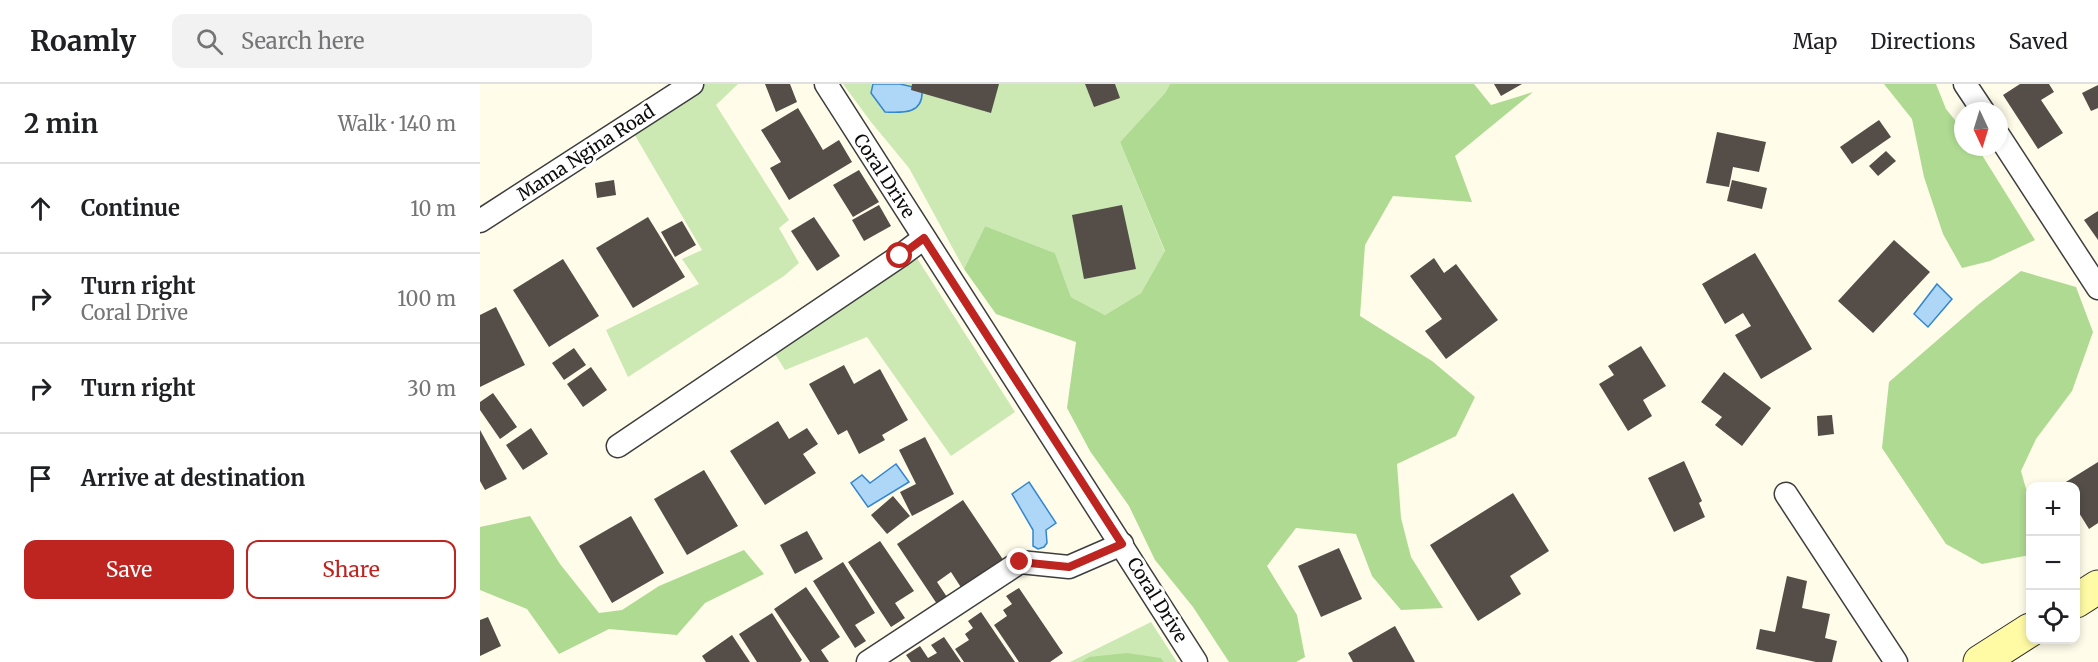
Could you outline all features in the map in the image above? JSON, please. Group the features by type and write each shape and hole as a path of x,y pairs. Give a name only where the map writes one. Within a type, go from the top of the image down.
{"main road":[{"path":"2080,598 2098,587"},
{"path":"1980,662 2026,633"}],"street":[{"name":"Mama Ngina Road","path":"480,221 692,84"},
{"name":"Coral Drive","path":"825,84 1196,662"},
{"path":"1965,84 1977,102"},
{"path":"2008,150 2098,288"},
{"path":"618,446 924,238"},
{"path":"1786,494 1896,662"},
{"path":"868,662 1020,562 1069,567 1122,544"}],"green space":[{"path":"702,84 738,84 716,105 789,220 779,228 799,263 784,276 628,377 606,330 699,284 682,259 702,250 633,132"},
{"path":"843,84 1170,84 1165,93 1120,142 1165,252 1141,293 1105,315 1071,297 1055,253 985,226 964,269 909,168"},
{"path":"1170,84 1474,84 1491,105 1533,92 1455,156 1472,202 1393,196 1365,245 1360,316 1432,361 1475,397 1456,436 1397,464 1401,518 1411,557 1443,608 1401,610 1372,576 1356,534 1296,528 1267,566 1297,615 1305,657 1296,662 1229,662 1193,607 1155,560 1129,506 1090,451 1067,408 1076,342 996,314 964,269 985,226 1055,253 1071,297 1105,315 1141,293 1165,251 1120,142 1165,93"},
{"path":"1884,84 1936,84 1946,109 1954,119 1954,156 1983,156 2035,240 1990,261 1962,268 1943,234 1924,177 1912,119"},
{"path":"915,255 1015,412 951,456 867,337 785,370 772,349"},
{"path":"2021,271 2076,287 2093,332 2072,391 2036,439 2021,471 2026,489 2026,556 1982,564 1946,544 1882,448 1889,382"},
{"path":"530,516 560,564 599,613 622,610 659,586 744,550 764,574 705,603 677,635 609,629 559,654 527,609 480,590 480,527"},
{"path":"1151,622 1177,662 1164,662 1161,658 1089,657 1081,662 1070,662"},
{"path":"1127,653 1161,658 1164,662 1081,662 1089,657"}],"water":[{"path":"873,84 900,84 922,89 920,103 916,108 906,112 885,112 871,93"},
{"path":"1937,284 1952,299 1928,327 1914,314"},
{"path":"896,464 909,482 868,507 851,483 862,475 870,483"},
{"path":"1029,482 1056,523 1046,530 1047,543 1038,549 1033,546 1033,530 1012,494"}],"building":[{"path":"765,84 790,84 797,102 776,112"},
{"path":"912,84 999,84 991,113 911,90"},
{"path":"1085,84 1115,84 1120,98 1094,107"},
{"path":"1494,84 1522,84 1501,96"},
{"path":"2020,84 2049,84 2054,92 2041,100 2063,133 2038,149 2003,95"},
{"path":"2098,85 2098,108 2091,111 2082,93"},
{"path":"798,108 823,150 839,140 852,162 789,200 770,168 781,162 761,130"},
{"path":"1879,120 1891,137 1852,164 1840,147"},
{"path":"1717,132 1766,142 1759,172 1733,167 1729,187 1706,183"},
{"path":"1886,151 1896,161 1878,176 1869,166"},
{"path":"859,170 879,202 853,217 833,185"},
{"path":"614,180 616,195 597,198 595,183"},
{"path":"1732,180 1767,188 1762,209 1727,201"},
{"path":"879,205 891,226 864,241 852,220"},
{"path":"1122,205 1136,269 1084,279 1072,215"},
{"path":"2098,211 2098,240 2084,220"},
{"path":"648,217 685,277 633,308 596,248"},
{"path":"814,217 840,256 817,271 791,231"},
{"path":"682,221 696,245 675,257 661,232"},
{"path":"1894,240 1930,272 1873,333 1838,301"},
{"path":"1755,253 1812,349 1761,379 1735,335 1751,326 1743,313 1725,324 1702,284"},
{"path":"1434,258 1444,273 1456,264 1498,320 1446,359 1425,331 1442,319 1410,276"},
{"path":"563,259 599,316 549,347 513,290"},
{"path":"496,307 525,365 480,387 480,315"},
{"path":"1641,346 1666,386 1643,400 1652,416 1628,431 1599,384 1614,375 1608,366"},
{"path":"574,348 586,365 564,380 552,363"},
{"path":"844,365 854,384 880,369 908,420 882,435 885,440 859,454 847,430 838,435 809,384"},
{"path":"591,367 607,390 583,407 567,384"},
{"path":"1724,372 1771,408 1742,446 1715,425 1722,417 1701,402"},
{"path":"493,393 517,427 500,439 480,410 480,402"},
{"path":"1832,415 1834,434 1818,436 1817,416"},
{"path":"778,421 789,439 807,428 818,444 803,454 816,473 765,505 730,451"},
{"path":"531,428 548,454 523,470 506,445"},
{"path":"480,430 507,479 485,490 480,481"},
{"path":"925,437 954,494 912,516 900,492 916,484 899,450"},
{"path":"1684,461 1702,501 1699,503 1705,517 1674,532 1648,478"},
{"path":"2098,462 2098,523 2089,529 2080,514 2080,482 2066,482"},
{"path":"704,470 738,526 687,555 654,499"},
{"path":"1513,493 1549,551 1510,576 1521,594 1478,621 1430,545"},
{"path":"893,496 910,516 887,534 871,515"},
{"path":"963,500 1006,564 964,592 951,572 937,582 949,600 939,607 897,544"},
{"path":"631,516 664,573 612,603 579,546"},
{"path":"807,531 823,559 795,574 780,545"},
{"path":"880,541 914,591 895,603 905,618 891,627 848,562"},
{"path":"1339,548 1362,599 1321,617 1298,566"},
{"path":"843,562 875,613 855,625 866,641 855,648 813,581"},
{"path":"1787,576 1807,581 1802,608 1830,614 1825,638 1837,641 1832,662 1816,662 1756,649 1760,629 1775,632"},
{"path":"806,587 840,637 821,650 829,662 810,662 774,609"},
{"path":"1019,588 1063,653 1050,662 1019,662 994,625 1007,616 1003,610 1012,604 1006,596"},
{"path":"981,612 1015,662 964,662 955,649 969,640 965,634 973,628 968,621"},
{"path":"772,613 802,660 800,662 757,662 739,634"},
{"path":"488,617 501,646 480,656 480,620"},
{"path":"1395,626 1415,662 1353,662 1348,653"},
{"path":"732,635 750,662 706,662 702,656"},
{"path":"944,637 961,662 911,662 906,655 920,646 928,658 937,653 931,645"}],"route":[{"path":"900,256 924,238 1122,544 1069,567 1020,562"}]}
